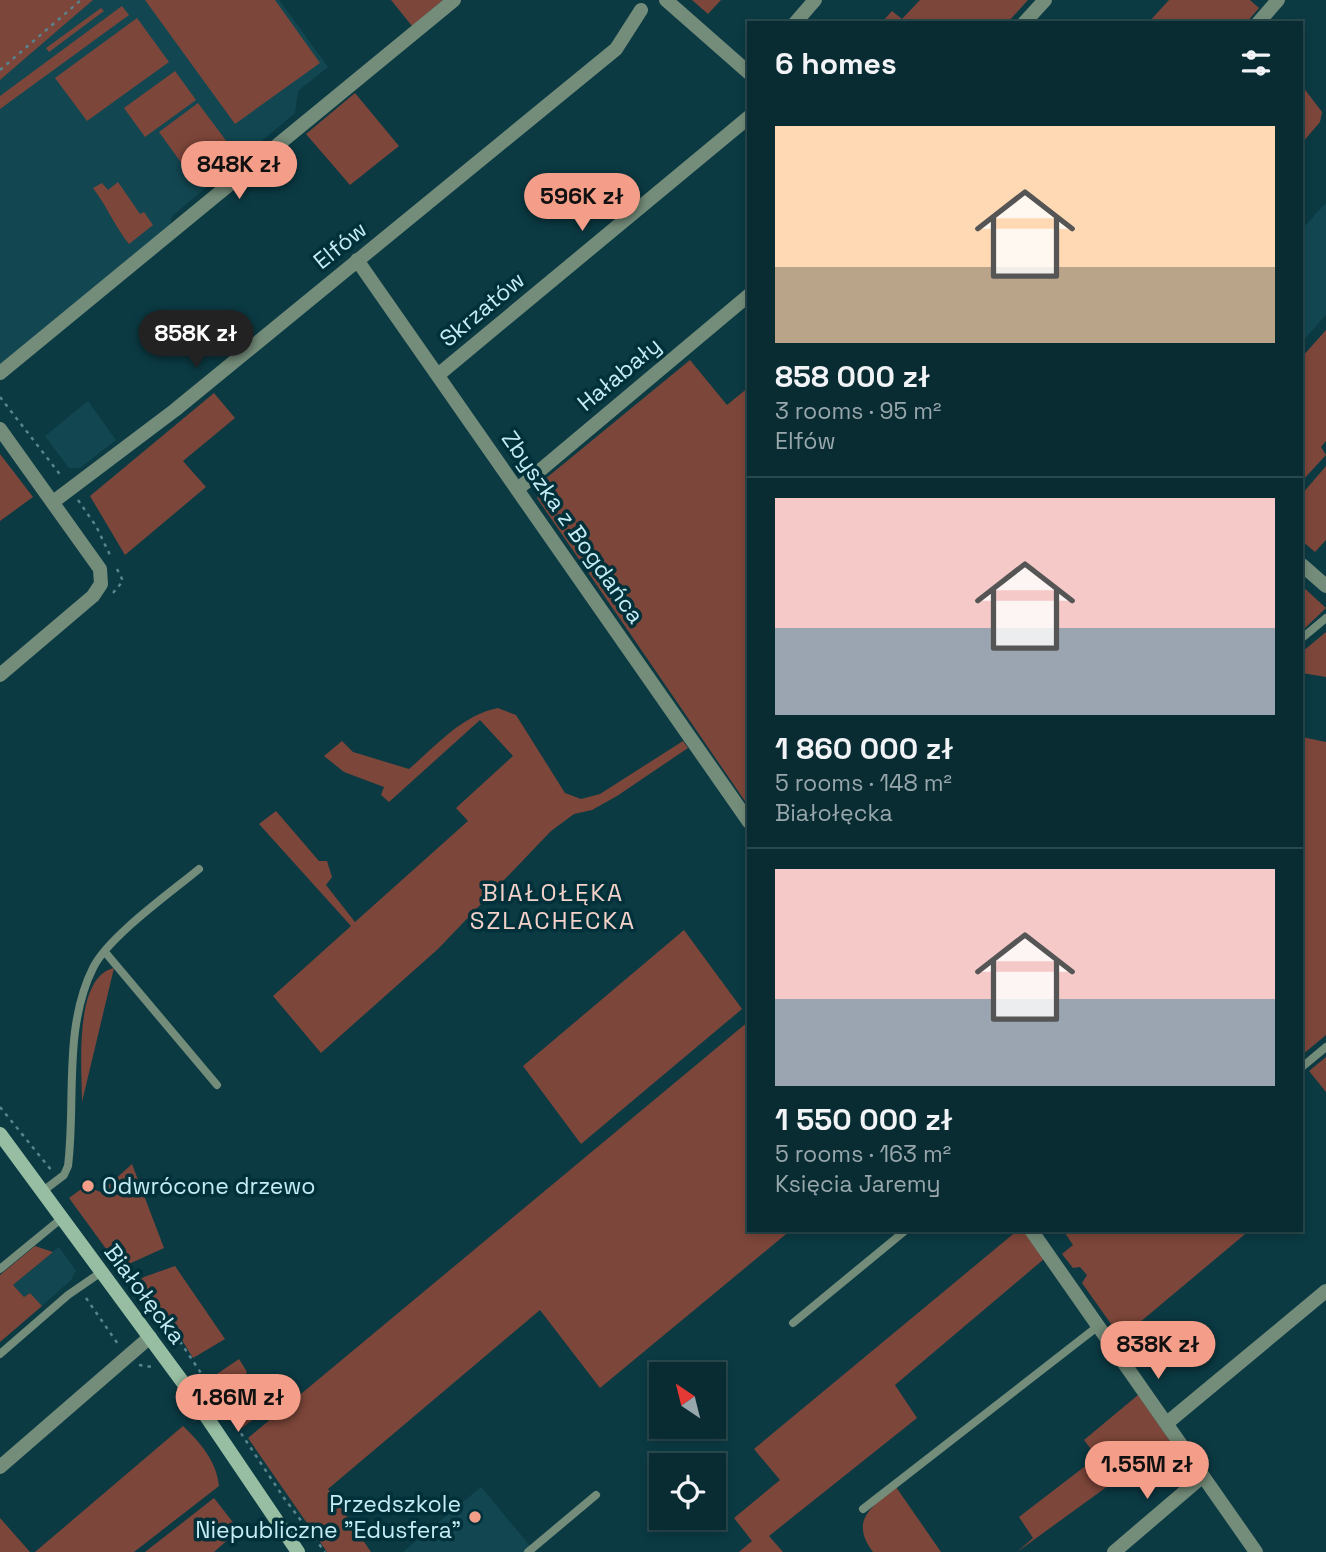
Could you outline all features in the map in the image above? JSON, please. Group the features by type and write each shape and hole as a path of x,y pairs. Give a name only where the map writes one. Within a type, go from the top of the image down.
{"street":[{"path":"0,373 454,0"},
{"path":"666,0 747,71"},
{"path":"797,21 815,0"},
{"path":"1026,21 1045,0"},
{"path":"1260,21 1278,0"},
{"name":"Elfów","path":"53,502 175,410 616,49 641,10"},
{"name":"Skrzatów","path":"438,375 747,119"},
{"name":"Zbyszka z Bogdańca","path":"357,260 519,488 747,819"},
{"name":"Hałabały","path":"519,488 747,297"},
{"path":"0,429 100,569 101,584 93,596 0,675"},
{"path":"1303,566 1326,586"},
{"name":"Białołęcka","path":"0,1134 149,1337 298,1552"},
{"path":"1032,1232 1256,1552"},
{"path":"1167,1423 1326,1291"},
{"path":"0,1467 149,1337"},
{"path":"1114,1552 1203,1476"}],"lane":[{"path":"1303,637 1326,618"},
{"path":"43,1191 58,1180 68,1166 75,1033 82,999 93,967 105,952 198,869"},
{"path":"105,952 217,1085"},
{"path":"1303,1066 1326,1047"},
{"path":"0,1269 62,1218"},
{"path":"793,1323 904,1232"},
{"path":"0,1354 68,1295 100,1273"},
{"path":"863,1508 1097,1327"},
{"path":"528,1552 596,1495"}],"path":[{"path":"0,70 81,0"},
{"path":"0,397 96,526 123,581 111,594"},
{"path":"0,1107 58,1180"}],"shaded area":[{"path":"0,0 93,0 0,80"},
{"path":"93,0 279,0 328,67 298,91 295,113 172,216 170,225 0,365 0,80"},
{"path":"145,0 275,0 320,63 235,124"},
{"path":"391,0 443,0 412,26"},
{"path":"692,0 721,0 708,14"},
{"path":"920,0 1028,0 1009,21 883,21 892,11 902,19"},
{"path":"1169,0 1250,0 1259,8 1248,21 1150,21"},
{"path":"122,6 129,15 0,109 0,96"},
{"path":"101,8 104,11 49,52 46,48"},
{"path":"137,18 169,62 87,121 55,78"},
{"path":"175,71 196,100 145,137 124,108"},
{"path":"1303,87 1322,112 1320,122 1303,142"},
{"path":"355,93 399,146 350,185 306,134"},
{"path":"198,103 233,150 193,179 159,132"},
{"path":"118,182 140,214 144,212 153,225 129,244 93,188 102,183 108,190"},
{"path":"1326,203 1326,315 1303,341 1303,228"},
{"path":"1326,330 1326,441 1321,447 1326,455 1303,480 1303,356"},
{"path":"690,360 727,405 747,389 747,804 537,498 539,484"},
{"path":"214,393 235,418 183,461 206,487 125,555 90,496"},
{"path":"88,401 116,440 80,468 69,468 45,436"},
{"path":"0,454 33,497 0,521"},
{"path":"1326,466 1326,540 1315,552 1303,542 1303,493"},
{"path":"1303,587 1326,608 1303,630"},
{"path":"1326,632 1326,677 1303,673 1303,651"},
{"path":"498,708 516,715 565,793 581,799 600,794 683,741 688,748 617,796 592,810 574,814 551,831 438,949 321,1053 273,996 351,926 259,824 276,811 319,861 327,861 332,877 326,885 355,922 468,821 456,808 513,756 480,720 389,802 381,795 384,787 344,772 324,756 342,741 353,752 409,769 461,724"},
{"path":"1303,737 1326,742 1326,1035 1303,1054"},
{"path":"684,930 742,1009 581,1144 523,1066"},
{"path":"114,968 82,1102 81,1047 86,1006 92,988 101,975"},
{"path":"747,1023 747,1232 789,1232 600,1388 540,1310 328,1489 371,1552 327,1552 248,1438"},
{"path":"1326,1057 1326,1092 1309,1071"},
{"path":"132,1164 164,1248 120,1268 69,1198 88,1184 89,1188 101,1192"},
{"path":"1016,1232 1025,1232 1044,1259 895,1385 917,1418 769,1536 783,1552 739,1552 752,1541 734,1518 780,1480 754,1449"},
{"path":"1064,1232 1248,1232 1121,1338 1082,1283 1087,1275 1080,1267 1073,1268 1062,1254 1073,1245"},
{"path":"35,1246 53,1252 13,1285 24,1297 30,1293 42,1306 0,1342 0,1275"},
{"path":"59,1247 76,1271 71,1280 42,1306 30,1293 24,1297 13,1285"},
{"path":"175,1266 225,1339 193,1358 167,1316 141,1299 132,1286 144,1277"},
{"path":"239,1359 247,1372 235,1389 222,1399 208,1380"},
{"path":"251,1378 270,1406 242,1428 226,1405 244,1391"},
{"path":"1138,1395 1170,1441 1017,1552 1033,1538 1019,1517 1097,1457 1084,1440"},
{"path":"183,1426 207,1453 218,1477 219,1486 134,1552 35,1552"},
{"name":"Przedszkole Niepubliczne \"Edusfera\"","path":"481,1487 530,1546 524,1552 403,1552"},
{"path":"896,1487 941,1552 873,1552 866,1541 863,1523 872,1508"},
{"path":"214,1498 239,1530 214,1552 145,1552"},
{"path":"0,1518 30,1552 0,1552"}],"place":[{"name":"Odwrócone drzewo","path":"88,1186"},
{"name":"Przedszkole Niepubliczne \"Edusfera\"","path":"475,1517"}],"district":[{"name":"BIAŁOŁĘKA SZLACHECKA","path":"553,906"}]}
